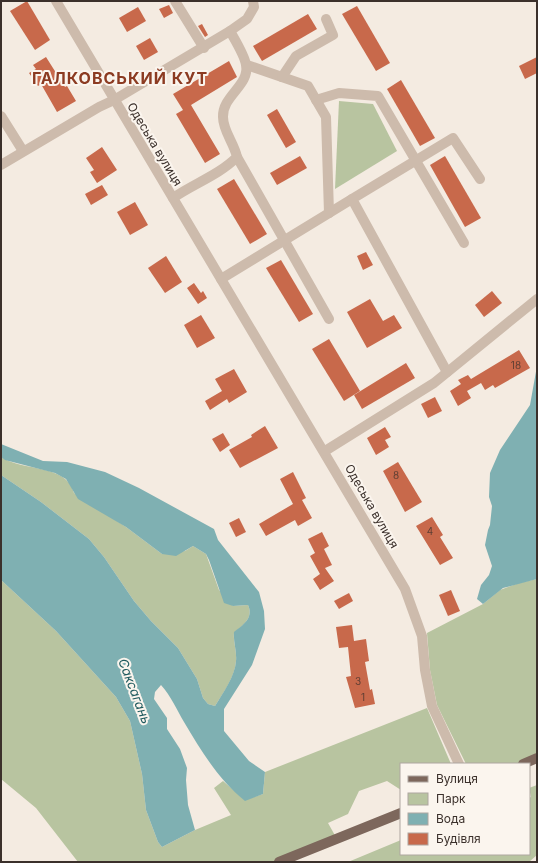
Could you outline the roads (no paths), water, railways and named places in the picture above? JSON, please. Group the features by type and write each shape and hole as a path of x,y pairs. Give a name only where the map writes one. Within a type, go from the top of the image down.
{"main road":[{"path":"525,763 537,758"},
{"path":"279,862 400,813"}],"street":[{"name":"Одеська вулиця","path":"56,1 325,451 405,588 422,636 425,670 432,706 459,763"},
{"path":"175,1 204,48"},
{"path":"1,165 99,107 114,100 204,48 247,19 254,7 253,1"},
{"path":"282,77 296,56 333,35 326,19"},
{"path":"230,31 246,65 243,80 232,93 224,109 222,117 237,157 329,319"},
{"path":"246,65 308,86 326,117 329,213"},
{"path":"316,100 339,93 378,96 464,243"},
{"path":"1,116 23,151"},
{"path":"221,279 453,138 480,179"},
{"path":"173,198 230,164 237,157"},
{"path":"352,199 447,372"},
{"path":"325,451 434,383 537,298"}],"water":[{"path":"537,366 537,579 503,588 483,604 477,599 481,585 489,575 492,566 485,545 490,525 492,506 489,497 490,473 500,450 530,405"},
{"name":"Саксагань","path":"1,444 43,461 67,462 105,472 139,488 214,529 218,540 259,592 264,611 265,629 252,665 224,709 224,731 249,761 265,772 263,794 245,801 235,793 204,754 171,698 161,685 155,692 154,699 167,718 167,729 180,749 187,768 186,780 188,805 195,830 162,847 158,842 146,810 142,774 130,721 116,697 56,631 1,580 1,475 41,502 89,539 104,557 134,601 151,621 178,648 197,679 203,698 208,704 215,706 233,673 236,657 234,632 247,621 250,614 248,605 233,606 224,603 206,554 193,546 176,556 162,554 126,527 78,499 66,479 55,473 5,460 1,457"}],"district":[{"name":"ГАЛКОВСЬКИЙ КУТ","path":"120,78"}]}
